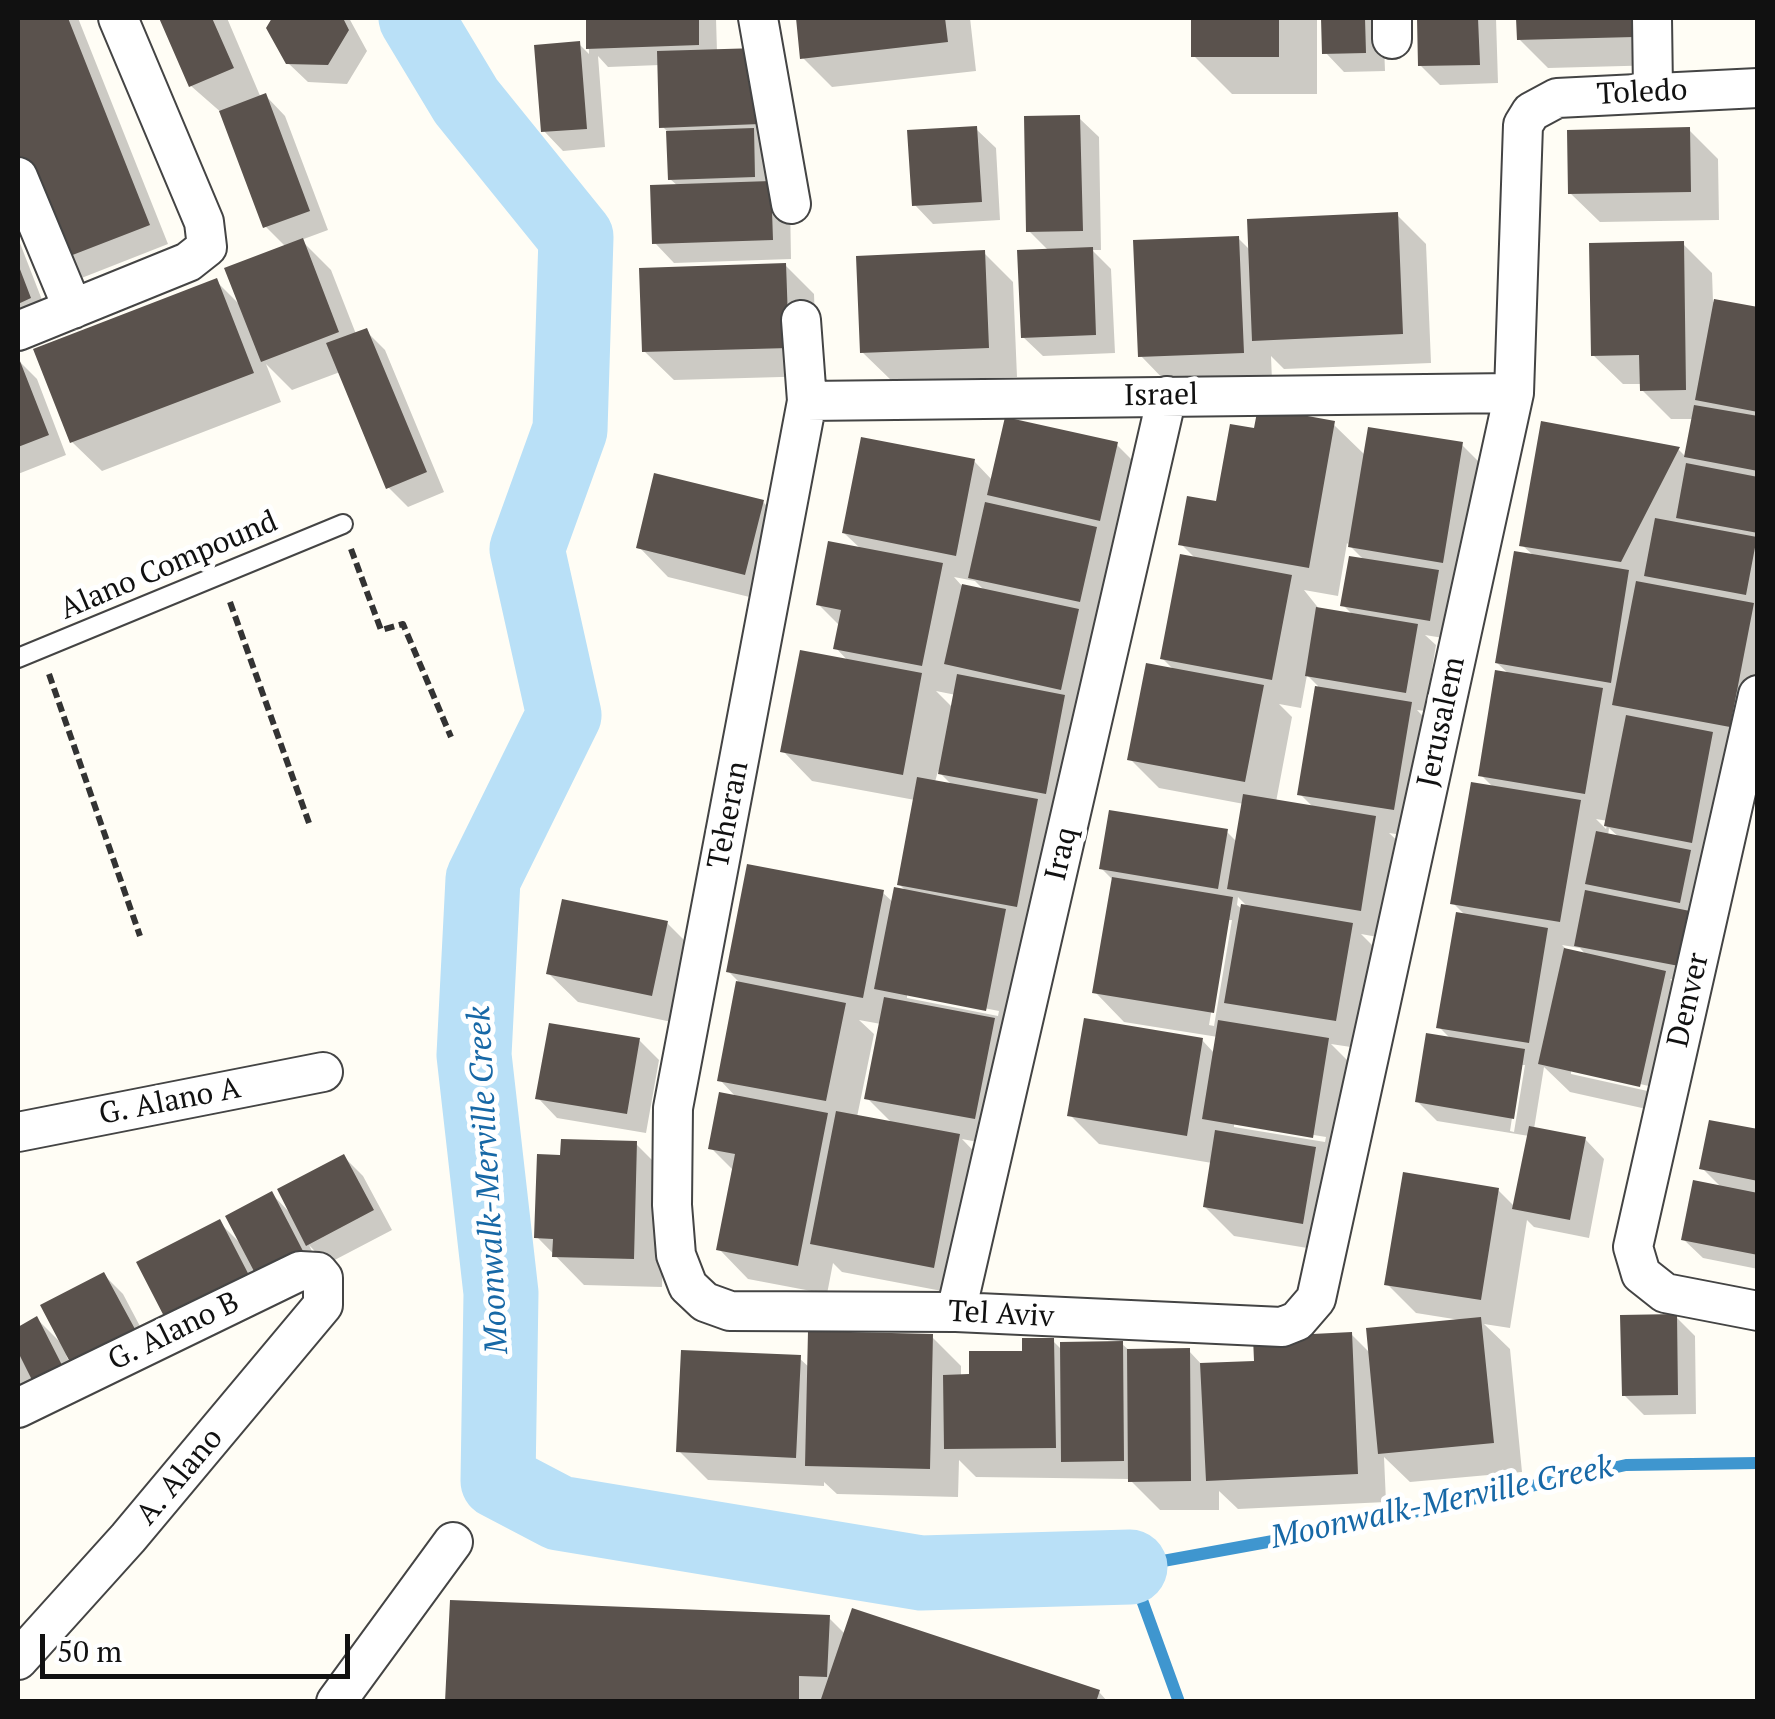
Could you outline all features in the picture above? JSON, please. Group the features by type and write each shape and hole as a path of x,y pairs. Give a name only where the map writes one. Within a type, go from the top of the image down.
{"street":[{"path":"18,331 188,262 207,247 204,222 118,18"},
{"path":"758,18 791,204"},
{"path":"1652,18 1652,90"},
{"name":"Toledo","path":"1530,112 1557,98 1652,90 1758,88"},
{"name":"Jerusalem","path":"1297,1321 1316,1299 1514,394 1520,141 1530,112"},
{"path":"18,176 73,309"},
{"name":"Teheran","path":"704,1302 688,1286 676,1255 673,1108 807,401 800,320"},
{"name":"Israel","path":"807,401 1514,394"},
{"name":"Iraq","path":"956,1312 1167,396"},
{"name":"Denver","path":"1758,695 1633,1246 1641,1274 1666,1293 1758,1311"},
{"name":"G. Alano A","path":"18,1132 323,1072"},
{"name":"G. Alano B","path":"18,1408 300,1271 318,1272 325,1284"},
{"name":"A. Alano","path":"18,1660 128,1538 323,1305 325,1284"},
{"name":"Tel Aviv","path":"704,1302 730,1311 956,1312 1265,1328 1297,1321"},
{"path":"336,1702 453,1542"}],"lane":[{"name":"Alano Compound","path":"18,658 343,524"}],"path":[{"path":"343,524 380,630 402,624 451,736"},
{"path":"220,572 309,823"},
{"path":"40,649 140,936"}],"building":[{"path":"18,18 68,18 150,225 57,261 18,161"},
{"path":"159,18 212,18 234,68 189,87"},
{"path":"272,18 343,18 349,30 328,65 286,64 266,28"},
{"path":"586,18 699,18 699,45 586,49"},
{"path":"796,18 945,18 948,42 800,59"},
{"path":"1191,18 1279,18 1279,57 1191,57"},
{"path":"1321,18 1365,18 1366,53 1322,54"},
{"path":"1417,18 1478,18 1480,65 1418,66"},
{"path":"1516,18 1634,18 1634,37 1517,40"},
{"path":"580,41 587,129 541,132 534,45"},
{"path":"758,48 760,124 659,128 657,51"},
{"path":"266,93 310,211 263,228 219,111"},
{"path":"1080,115 1083,231 1026,232 1024,116"},
{"path":"977,126 982,202 912,206 907,130"},
{"path":"1690,127 1691,192 1568,194 1567,130"},
{"path":"754,128 755,177 668,180 666,131"},
{"path":"771,181 773,240 652,244 650,185"},
{"path":"1398,212 1403,334 1252,341 1247,219"},
{"path":"1239,236 1244,353 1138,357 1133,240"},
{"path":"303,238 339,332 261,362 224,268"},
{"path":"1684,241 1686,390 1640,391 1639,355 1591,356 1589,243"},
{"path":"1093,247 1096,335 1021,338 1017,250"},
{"path":"985,250 989,348 860,353 856,256"},
{"path":"786,263 789,348 642,352 639,268"},
{"path":"18,264 31,298 18,304"},
{"path":"217,278 254,373 70,443 33,349"},
{"path":"1714,299 1758,307 1758,412 1695,400"},
{"path":"367,328 427,472 386,489 326,343"},
{"path":"18,356 49,435 18,447"},
{"path":"1694,405 1758,416 1758,471 1684,457"},
{"path":"1258,407 1335,421 1309,568 1178,545 1187,496 1216,501 1230,424 1254,428"},
{"path":"1005,417 1118,442 1100,521 987,495"},
{"path":"1541,421 1680,447 1621,562 1519,546"},
{"path":"1368,427 1463,442 1443,563 1348,547"},
{"path":"861,437 975,459 956,556 842,533"},
{"path":"1686,463 1758,477 1758,533 1676,518"},
{"path":"654,473 764,500 745,575 636,548"},
{"path":"985,502 1097,527 1080,602 968,578"},
{"path":"1655,518 1757,537 1746,595 1644,576"},
{"path":"828,541 943,563 922,666 833,649 841,610 816,605"},
{"path":"1514,551 1629,570 1611,683 1495,663"},
{"path":"1180,554 1292,575 1272,680 1160,659"},
{"path":"1349,556 1439,570 1430,621 1340,606"},
{"path":"1636,581 1754,603 1730,727 1612,705"},
{"path":"962,584 1079,609 1061,690 944,664"},
{"path":"1316,607 1418,624 1406,693 1305,676"},
{"path":"800,650 922,673 903,775 780,752"},
{"path":"1146,663 1264,685 1245,782 1127,760"},
{"path":"1495,670 1603,688 1585,794 1478,776"},
{"path":"957,674 1065,695 1046,794 938,774"},
{"path":"1315,686 1412,702 1394,810 1297,795"},
{"path":"1626,715 1713,732 1692,843 1604,826"},
{"path":"917,777 1038,799 1017,907 897,885"},
{"path":"1471,782 1581,800 1560,922 1450,904"},
{"path":"1243,794 1376,816 1361,911 1227,889"},
{"path":"1109,810 1228,829 1218,889 1099,869"},
{"path":"1596,831 1691,850 1680,903 1585,884"},
{"path":"747,864 884,890 863,998 726,972"},
{"path":"1112,877 1233,897 1214,1013 1092,993"},
{"path":"894,887 1006,909 986,1011 874,989"},
{"path":"1585,890 1690,911 1679,966 1574,946"},
{"path":"562,899 668,921 652,996 546,974"},
{"path":"1241,904 1353,923 1336,1021 1224,1003"},
{"path":"1456,912 1548,928 1529,1043 1436,1028"},
{"path":"1564,948 1666,971 1640,1087 1538,1064"},
{"path":"736,981 846,1003 826,1101 717,1081"},
{"path":"884,997 995,1018 975,1119 864,1099"},
{"path":"1084,1018 1203,1038 1187,1136 1067,1116"},
{"path":"1218,1020 1329,1038 1313,1138 1202,1119"},
{"path":"549,1023 640,1038 627,1114 535,1099"},
{"path":"1426,1033 1525,1049 1514,1119 1415,1102"},
{"path":"719,1092 828,1113 798,1266 716,1250 735,1154 708,1149"},
{"path":"836,1111 960,1134 934,1268 810,1244"},
{"path":"1709,1120 1758,1129 1758,1181 1699,1169"},
{"path":"1529,1126 1586,1137 1570,1220 1512,1209"},
{"path":"1215,1130 1316,1147 1303,1224 1203,1207"},
{"path":"561,1139 637,1141 634,1259 552,1257 553,1239 534,1238 537,1154 560,1155"},
{"path":"344,1154 374,1210 306,1246 277,1189"},
{"path":"1403,1172 1499,1188 1481,1300 1384,1285"},
{"path":"1693,1180 1758,1193 1758,1255 1681,1240"},
{"path":"272,1191 303,1251 256,1275 225,1216"},
{"path":"220,1219 252,1281 168,1324 136,1262"},
{"path":"104,1272 135,1329 70,1362 40,1305"},
{"path":"1677,1314 1678,1395 1622,1396 1620,1315"},
{"path":"37,1316 64,1369 34,1384 18,1352 18,1327"},
{"path":"1481,1317 1494,1443 1378,1454 1366,1328"},
{"path":"808,1331 933,1334 930,1469 805,1466"},
{"path":"1352,1332 1358,1474 1206,1481 1200,1363 1254,1361 1253,1337"},
{"path":"1022,1338 1054,1338 1056,1448 944,1449 943,1375 969,1374 969,1351 1022,1351"},
{"path":"1123,1341 1124,1461 1061,1462 1060,1342"},
{"path":"1190,1348 1191,1481 1128,1482 1127,1349"},
{"path":"681,1350 801,1355 796,1458 676,1452"},
{"path":"450,1600 830,1615 827,1677 799,1676 799,1702 445,1702"},
{"path":"852,1608 1100,1690 1096,1702 820,1702"}],"waterway":[{"name":"Moonwalk-Merville Creek","path":"416,18 466,101 576,237 570,430 527,549 564,715 483,879 474,1055 501,1293 498,1481 559,1513 921,1573 1130,1567"},
{"name":"Moonwalk-Merville Creek","path":"1179,1702 1130,1567 1328,1531 1626,1465 1758,1463"}]}
